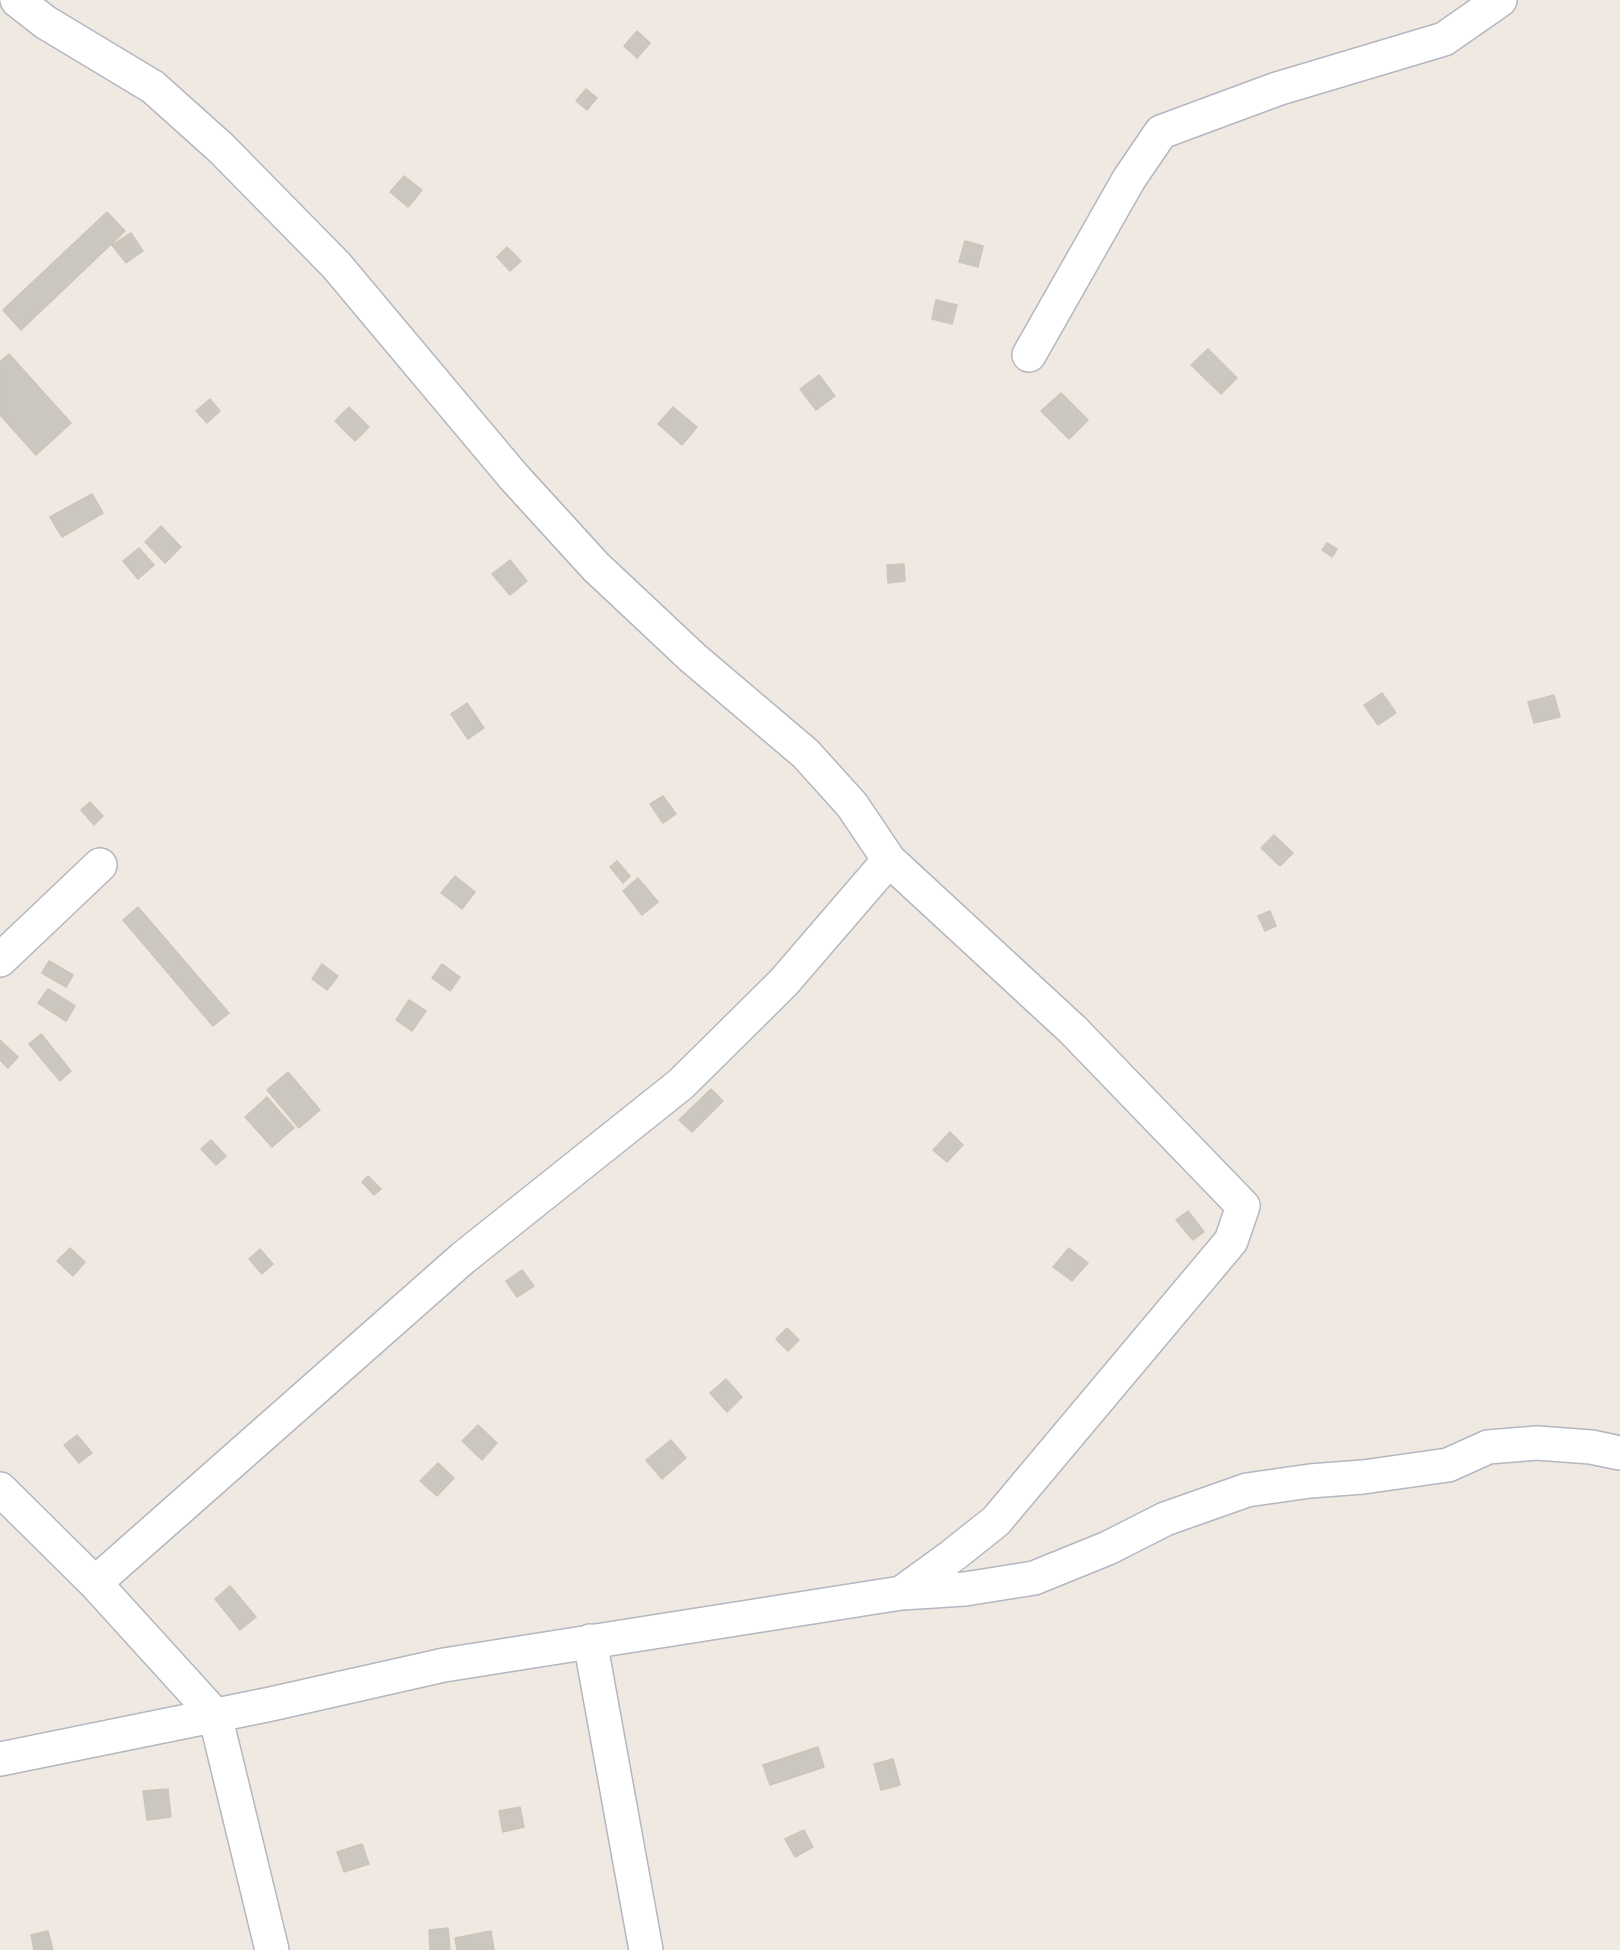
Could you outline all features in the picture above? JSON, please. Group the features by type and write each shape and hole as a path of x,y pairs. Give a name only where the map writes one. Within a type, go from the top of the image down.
{"street":[{"path":"17,0 45,22 153,87 221,148 336,265 513,476 596,567 693,658 806,754 852,805 888,860 1073,1030 1243,1206 1231,1240 996,1521 901,1593"},
{"path":"1029,355 1129,179 1161,132 1277,89 1444,39 1500,0"},
{"path":"95,1583 463,1258 681,1084 784,982 888,860"},
{"path":"0,960 100,865"},
{"path":"0,1759 271,1704 444,1665 901,1593 965,1589 1034,1578 1108,1548 1165,1519 1247,1490 1310,1480 1363,1477 1448,1465 1488,1447 1537,1443 1592,1447 1620,1453"},
{"path":"0,1489 95,1583 215,1715 272,1950"},
{"path":"590,1641 646,1950"}],"building":[{"path":"637,31 650,43 637,58 624,46"},
{"path":"586,89 597,98 587,110 576,101"},
{"path":"404,176 422,190 408,207 390,192"},
{"path":"107,212 125,231 21,330 3,310"},
{"path":"131,233 143,251 126,263 112,245"},
{"path":"965,241 983,246 978,267 959,262"},
{"path":"507,247 521,261 510,271 497,257"},
{"path":"936,300 957,305 952,324 932,319"},
{"path":"1208,349 1237,378 1221,394 1191,365"},
{"path":"9,354 71,423 36,455 0,415 0,362"},
{"path":"819,375 835,396 816,410 800,389"},
{"path":"1061,393 1088,420 1069,439 1041,411"},
{"path":"210,399 220,411 207,423 196,411"},
{"path":"349,407 369,427 355,441 335,421"},
{"path":"673,407 697,427 682,445 658,424"},
{"path":"92,494 103,513 62,537 50,517"},
{"path":"161,526 181,547 165,563 145,542"},
{"path":"1327,543 1337,549 1332,557 1322,550"},
{"path":"139,548 154,565 138,579 123,561"},
{"path":"510,560 527,581 510,595 492,574"},
{"path":"904,564 905,581 888,583 887,565"},
{"path":"1382,693 1396,713 1378,725 1364,705"},
{"path":"1554,695 1560,717 1534,723 1528,702"},
{"path":"467,703 484,728 468,739 451,714"},
{"path":"663,796 676,814 663,823 650,804"},
{"path":"90,802 103,816 94,825 81,810"},
{"path":"1274,835 1293,853 1280,866 1261,848"},
{"path":"617,861 630,876 623,883 610,867"},
{"path":"455,876 475,892 462,909 441,893"},
{"path":"638,878 658,902 642,915 623,891"},
{"path":"138,907 229,1013 213,1026 123,920"},
{"path":"1270,911 1276,926 1265,931 1258,916"},
{"path":"49,961 73,975 66,987 42,973"},
{"path":"322,964 338,976 327,990 312,979"},
{"path":"442,964 460,977 450,991 432,978"},
{"path":"48,989 75,1006 66,1021 38,1003"},
{"path":"409,1000 426,1011 412,1031 396,1020"},
{"path":"41,1034 71,1071 60,1081 29,1044"},
{"path":"0,1040 18,1057 8,1068 0,1060"},
{"path":"288,1072 320,1110 299,1128 267,1090"},
{"path":"711,1089 723,1101 692,1132 679,1120"},
{"path":"267,1097 294,1128 272,1147 245,1117"},
{"path":"950,1132 963,1145 947,1162 933,1150"},
{"path":"211,1140 226,1156 216,1165 201,1149"},
{"path":"368,1176 381,1189 374,1195 362,1182"},
{"path":"1188,1211 1204,1232 1193,1240 1176,1220"},
{"path":"70,1248 85,1262 73,1276 57,1261"},
{"path":"1069,1248 1088,1263 1072,1281 1053,1267"},
{"path":"260,1249 273,1264 262,1274 249,1259"},
{"path":"522,1270 534,1286 517,1297 506,1281"},
{"path":"787,1328 799,1340 788,1351 776,1339"},
{"path":"726,1379 742,1397 727,1412 710,1393"},
{"path":"478,1425 497,1443 482,1460 462,1441"},
{"path":"77,1435 92,1453 79,1463 64,1445"},
{"path":"671,1440 686,1458 662,1479 646,1460"},
{"path":"438,1463 454,1478 437,1496 420,1481"},
{"path":"230,1586 256,1617 240,1630 215,1599"},
{"path":"818,1747 824,1767 770,1785 763,1765"},
{"path":"893,1759 900,1785 881,1790 874,1764"},
{"path":"168,1789 171,1817 147,1820 143,1791"},
{"path":"520,1807 524,1827 503,1832 499,1811"},
{"path":"804,1830 813,1847 795,1857 785,1839"},
{"path":"362,1844 369,1864 344,1872 337,1852"},
{"path":"448,1928 450,1950 430,1950 429,1930"},
{"path":"48,1931 53,1950 34,1950 31,1935"},
{"path":"491,1931 494,1950 457,1950 455,1938"}]}
